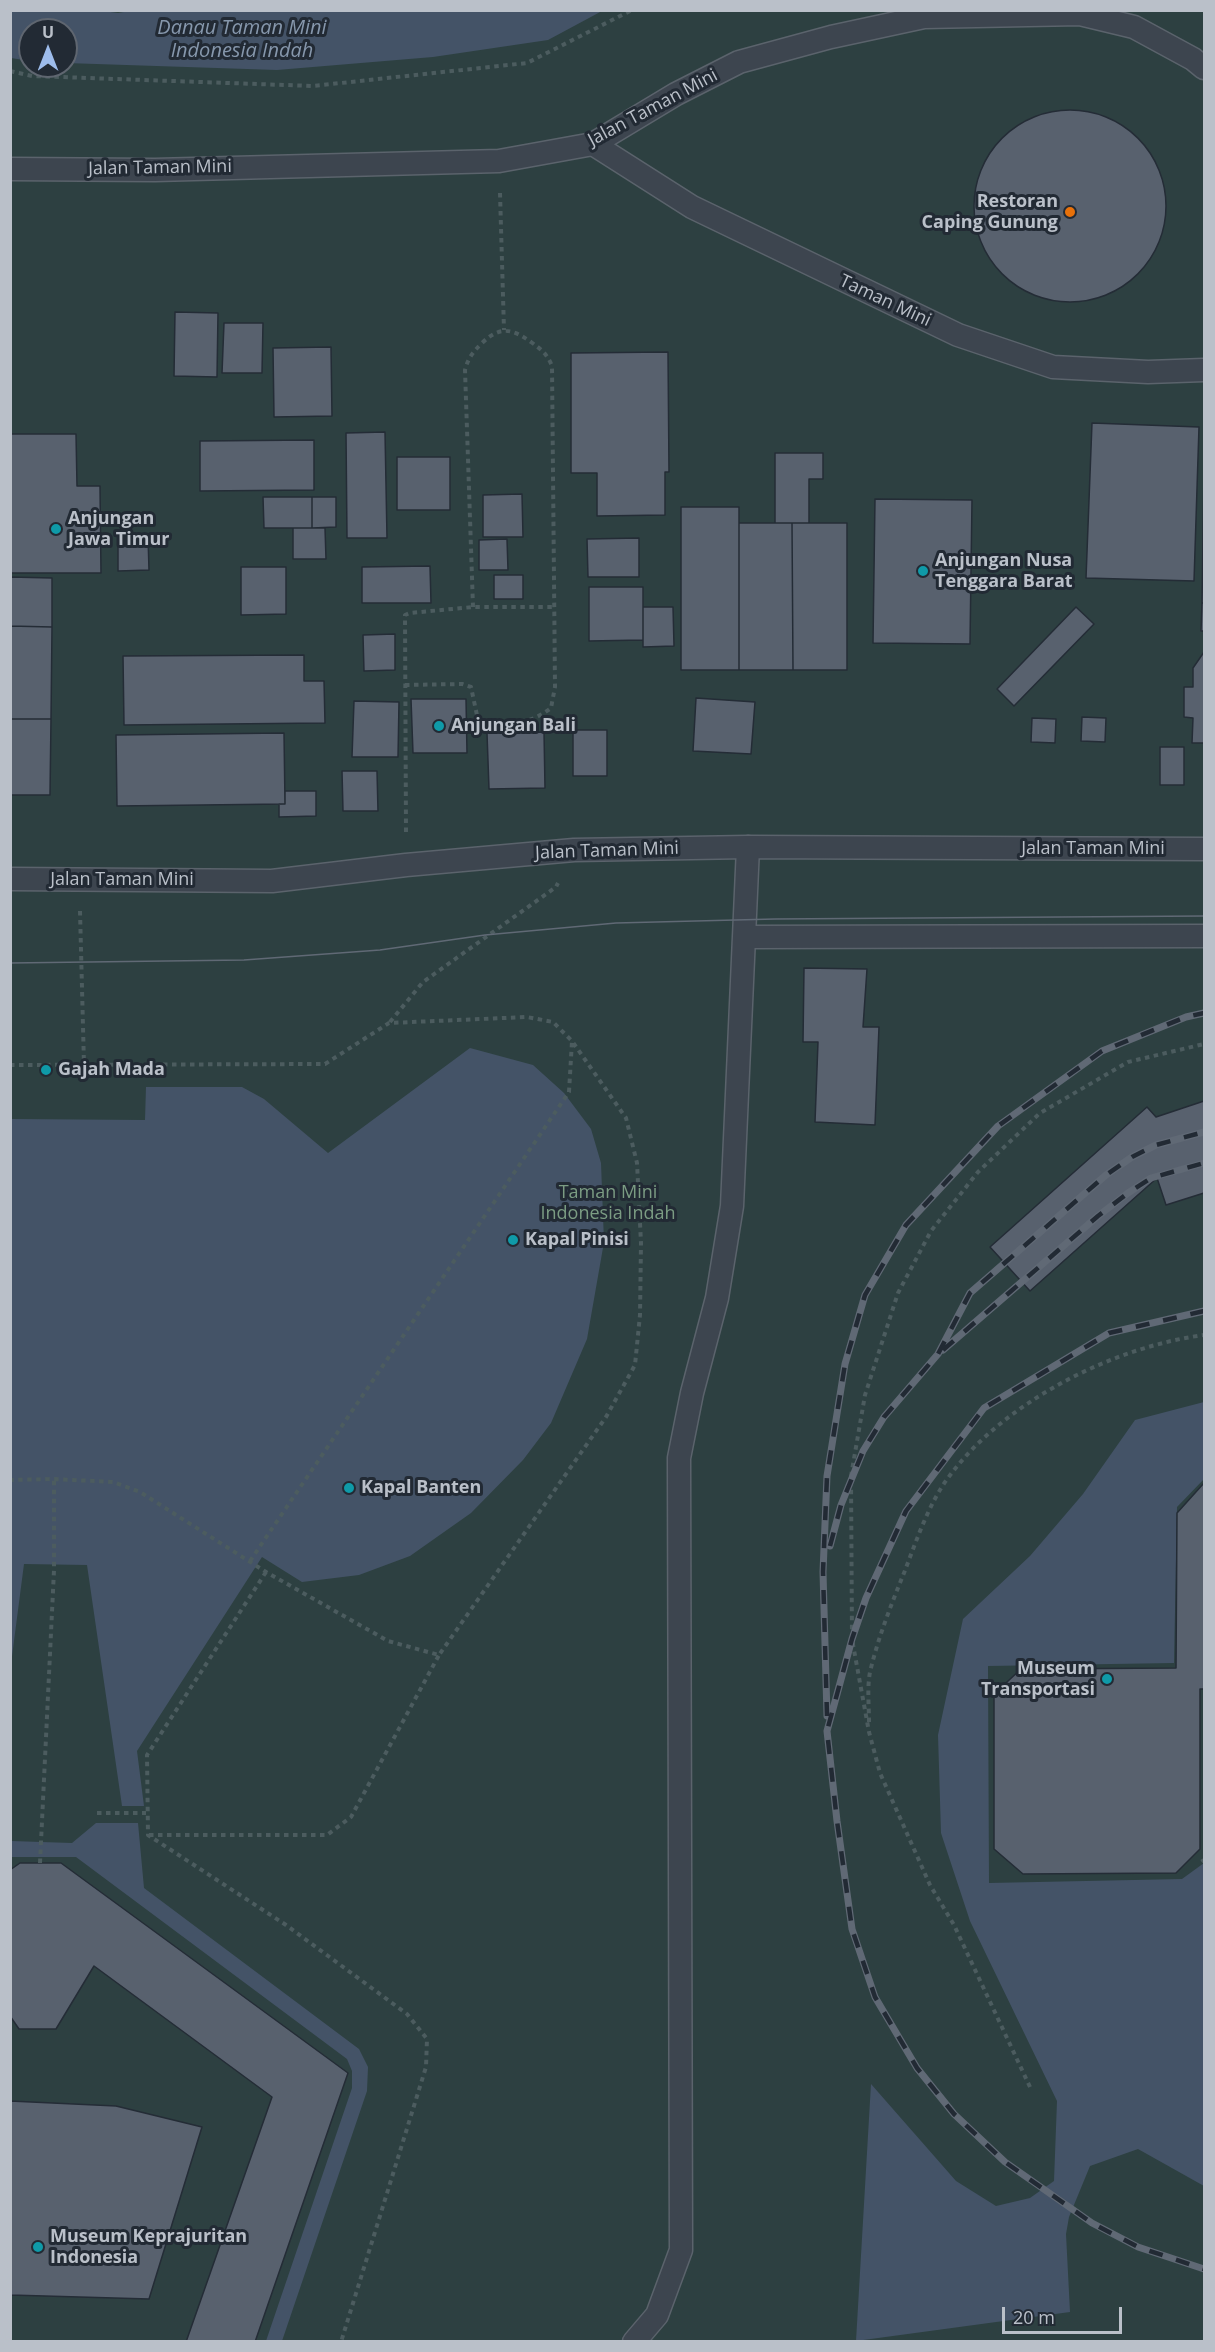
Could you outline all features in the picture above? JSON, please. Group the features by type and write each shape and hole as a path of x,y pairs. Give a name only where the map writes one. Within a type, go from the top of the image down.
{"lane":[{"name":"Jalan Taman Mini","path":"10,169 155,170 499,160 593,144 676,94 739,62 831,37 924,16 1080,14 1134,27 1193,58 1204,68"},
{"name":"Taman Mini","path":"593,144 692,207 958,335 1053,367 1148,372 1204,370"},
{"name":"Jalan Taman Mini","path":"10,879 272,881 406,865 574,850 748,847 1204,849"},
{"path":"634,2342 657,2315 681,2250 679,1458 692,1393 717,1298 732,1206 748,847"},
{"path":"745,937 1204,936"}],"path":[{"path":"10,71 32,76 313,86 527,63 632,10"},
{"path":"499,160 504,330"},
{"path":"405,685 462,684 471,687 478,720 486,724 515,724 538,719 551,708 555,687 552,366 546,353 519,334 504,330 491,334 469,355 465,370 472,607"},
{"path":"406,865 405,615 472,607 555,607"},
{"path":"10,1065 325,1064 389,1023 423,982 556,887 574,850"},
{"path":"79,881 84,1065"},
{"path":"148,1835 327,1835 351,1817 439,1655 606,1417 635,1365 640,1315 641,1243 637,1163 626,1118 572,1041 553,1022 527,1017 389,1023"},
{"path":"250,1561 569,1092 572,1041"},
{"path":"1030,2087 954,1925 930,1885 880,1773 869,1732 852,1639 852,1476 866,1395 897,1293 931,1231 978,1172 1040,1113 1128,1062 1204,1044"},
{"path":"869,1732 870,1674 891,1603 926,1519 947,1479 977,1444 1025,1404 1106,1360 1178,1338 1204,1335"},
{"path":"10,1480 54,1479 113,1482 140,1492 266,1572 388,1641 439,1655"},
{"path":"40,1863 54,1570 54,1479"},
{"path":"148,1835 147,1755 266,1572"},
{"path":"97,1813 146,1813"},
{"path":"148,1835 286,1925 406,2014 427,2039 426,2067 340,2342"}],"green space":[{"name":"Taman Mini Indonesia Indah","path":"11,11 1204,11 1204,2341 11,2342"}],"water":[{"name":"Danau Taman Mini Indonesia Indah","path":"135,10 602,11 548,40 433,57 277,70 78,63 78,18 18,18 18,59 11,58 11,11 118,13"},
{"path":"470,1048 533,1065 564,1093 591,1129 601,1163 604,1242 587,1339 551,1423 523,1460 471,1513 410,1556 359,1575 302,1582 262,1557 137,1751 144,1806 122,1806 87,1565 24,1564 11,1664 11,1119 145,1120 146,1087 242,1087 264,1099 328,1153"},
{"path":"1204,1402 1204,1479 1177,1507 1174,1663 988,1666 989,1883 1182,1879 1204,1863 1204,2186 1138,2149 1090,2166 1069,2217 1066,2234 1070,2312 856,2341 871,2084 956,2181 996,2206 1030,2198 1054,2181 1057,2101 970,1921 941,1833 938,1735 963,1619 1030,1556 1083,1494 1135,1420"},
{"path":"96,1823 138,1823 144,1888 359,2049 368,2067 367,2091 282,2341 266,2341 352,2088 352,2071 347,2059 76,1857 11,1857 11,1841 72,1843"}],"building":[{"name":"Restoran Caping Gunung","path":"1070,110 1098,114 1123,126 1138,138 1150,153 1162,178 1166,206 1162,234 1150,259 1138,274 1123,286 1098,298 1070,302 1042,298 1017,286 1002,274 990,259 978,234 974,206 978,178 990,153 1002,138 1017,126 1042,114"},
{"path":"175,312 218,313 217,377 174,376"},
{"path":"224,323 263,323 262,373 222,373"},
{"path":"331,347 332,416 274,417 273,348"},
{"path":"668,352 669,472 665,472 665,515 597,516 597,473 571,473 571,353"},
{"path":"1092,423 1199,427 1194,581 1086,578"},
{"path":"385,432 387,538 347,538 346,433"},
{"name":"Anjungan Jawa Timur","path":"10,434 76,434 77,486 100,486 101,573 10,573"},
{"path":"314,440 314,490 200,491 200,441"},
{"path":"775,453 823,453 823,479 809,479 809,523 775,523"},
{"path":"397,457 450,457 450,510 397,510"},
{"path":"1204,471 1204,603 1202,603"},
{"path":"522,494 523,537 483,537 483,495"},
{"path":"263,497 312,497 312,528 264,528"},
{"path":"312,497 336,497 336,527 312,528"},
{"name":"Anjungan Nusa Tenggara Barat","path":"875,499 972,500 970,644 873,643"},
{"path":"681,507 739,507 739,670 681,670"},
{"path":"739,523 792,523 793,670 739,670"},
{"path":"792,523 847,523 847,670 793,670"},
{"path":"293,528 325,528 326,559 293,559"},
{"path":"118,536 148,536 149,570 118,571"},
{"path":"639,538 639,577 588,577 587,539"},
{"path":"507,539 508,570 479,570 479,540"},
{"path":"430,566 431,603 362,603 362,567"},
{"path":"241,567 286,567 286,614 241,615"},
{"path":"494,575 523,575 523,599 494,599"},
{"path":"10,577 52,578 52,627 10,626"},
{"path":"589,587 643,587 643,640 589,641"},
{"path":"1202,603 1204,603 1204,631 1201,631"},
{"path":"643,607 673,607 674,646 643,647"},
{"path":"1076,607 1094,624 1014,706 997,689"},
{"path":"10,626 52,627 51,719 10,719"},
{"path":"395,634 395,670 364,671 363,635"},
{"path":"1204,652 1204,743 1192,743 1193,718 1184,717 1184,687 1193,687 1193,668"},
{"path":"304,655 304,681 324,681 325,723 124,725 123,656"},
{"path":"696,698 755,702 751,754 693,751"},
{"name":"Anjungan Bali","path":"411,699 466,699 467,753 413,753"},
{"path":"354,701 399,702 398,757 352,757"},
{"path":"1082,717 1106,718 1105,742 1081,741"},
{"path":"1032,718 1056,719 1055,743 1031,742"},
{"path":"10,719 51,719 50,795 10,795"},
{"path":"573,730 607,730 607,776 573,776"},
{"path":"544,732 545,788 489,789 487,733"},
{"path":"284,733 285,804 117,806 116,735"},
{"path":"1160,747 1184,747 1184,785 1160,785"},
{"path":"342,771 377,771 378,811 343,811"},
{"path":"285,791 316,791 316,816 279,817 279,804 285,804"},
{"path":"804,968 867,969 863,1027 879,1027 875,1125 815,1122 818,1042 803,1042"},
{"path":"1204,1101 1204,1193 1166,1205 1157,1178 1030,1291 990,1247 1147,1107 1156,1117"},
{"name":"Museum Transportasi","path":"1204,1483 1204,1689 1200,1689 1200,1849 1176,1873 1023,1874 994,1849 994,1694 1021,1669 1176,1668 1177,1513"},
{"path":"20,1863 61,1863 348,2073 255,2342 186,2342 272,2097 94,1966 56,2029 19,2029 10,2016 10,1870"},
{"path":"10,2101 116,2106 202,2127 149,2299 10,2295"}],"tram line":[{"path":"10,963 244,960 380,950 485,935 616,923 775,919 1204,916"}],"railway":[{"path":"827,1716 823,1572 827,1476 845,1364 865,1295 906,1225 998,1126 1102,1051 1186,1017 1204,1013"},
{"path":"830,1546 841,1505 863,1451 884,1417 938,1354 970,1293 1106,1175 1132,1157 1156,1145 1204,1132"},
{"path":"943,1350 1098,1216 1128,1193 1151,1178 1204,1163"},
{"path":"1204,1311 1109,1333 984,1408 906,1511 866,1598 852,1639 827,1731 852,1929 875,1997 917,2068 954,2114 1005,2162 1092,2223 1138,2247 1204,2269"}],"place":[{"name":"Restoran Caping Gunung","path":"1070,212"},
{"name":"Anjungan Jawa Timur","path":"56,529"},
{"name":"Anjungan Nusa Tenggara Barat","path":"923,571"},
{"name":"Anjungan Bali","path":"439,726"},
{"name":"Gajah Mada","path":"46,1070"},
{"name":"Kapal Pinisi","path":"513,1240"},
{"name":"Kapal Banten","path":"349,1488"},
{"name":"Museum Transportasi","path":"1107,1679"},
{"name":"Museum Keprajuritan Indonesia","path":"38,2247"}]}
